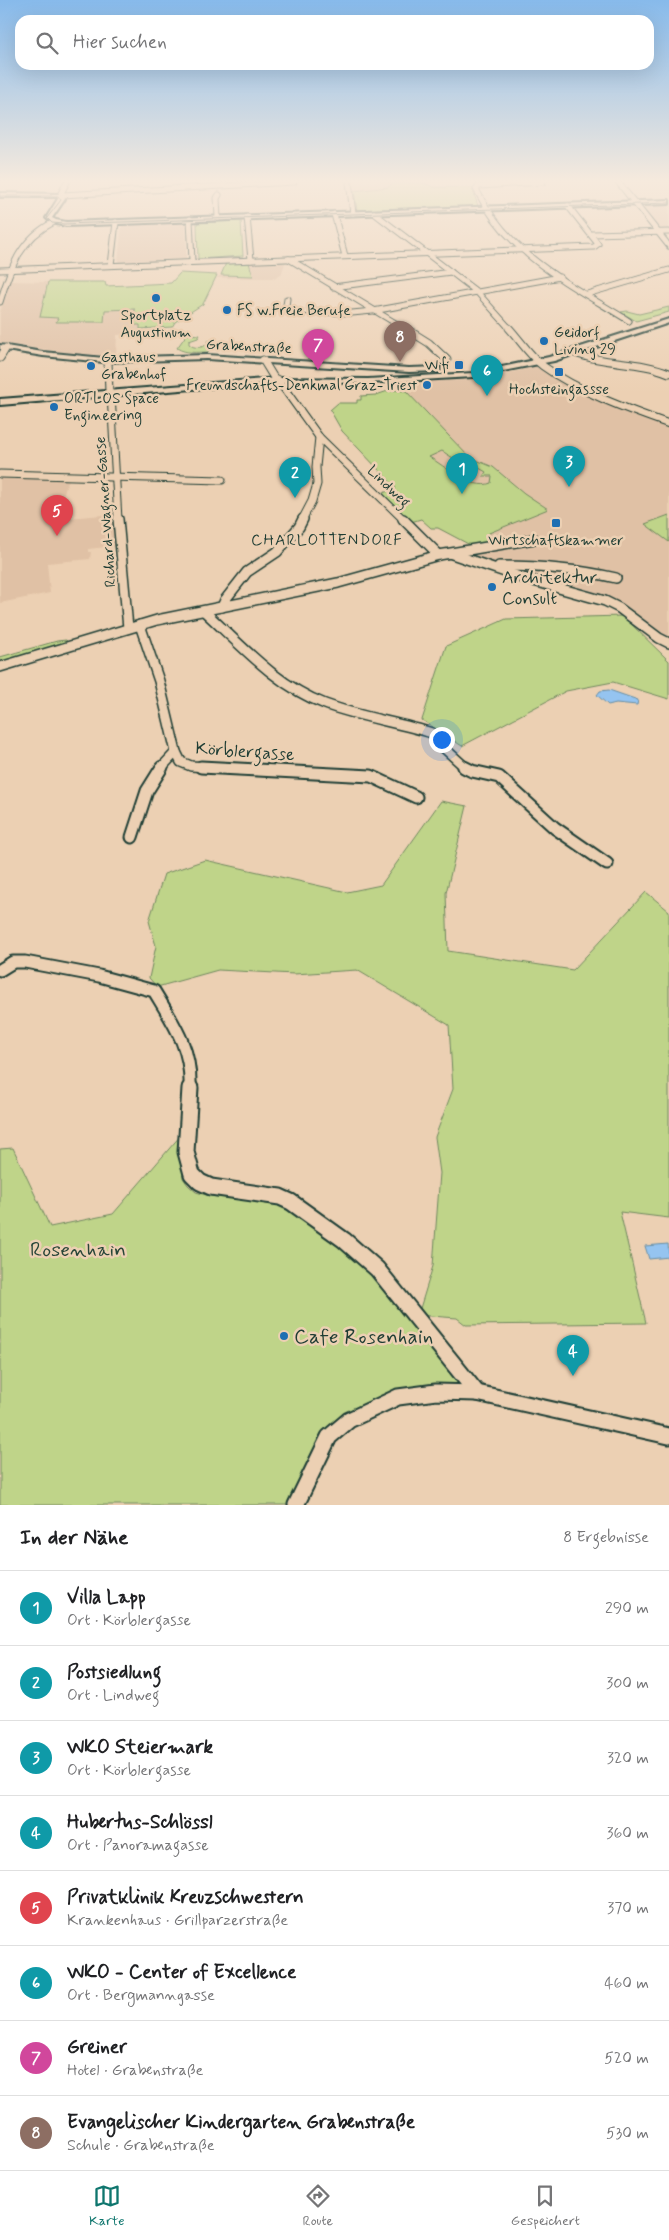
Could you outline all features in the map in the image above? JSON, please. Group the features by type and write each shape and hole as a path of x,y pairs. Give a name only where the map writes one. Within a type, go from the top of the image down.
{"main road":[{"name":"Grabenstraße","path":"0,402 278,380 368,381 473,375 496,371 537,359 669,315"},
{"name":"Grabenstraße","path":"3,348 51,355 108,360 207,357 355,367 482,368 574,352 669,320"},
{"path":"338,380 355,377 359,370 355,367"},
{"path":"404,379 411,372 450,369"}],"street":[{"path":"0,302 9,269 18,252"},
{"path":"110,265 112,252"},
{"path":"192,252 192,261"},
{"path":"250,252 251,260"},
{"path":"0,270 449,252"},
{"path":"523,252 630,321"},
{"path":"425,253 476,292 537,359 567,380 627,409 669,424"},
{"path":"289,259 433,346 447,360"},
{"path":"587,294 669,270"},
{"path":"333,287 451,272"},
{"path":"287,299 284,311 286,312 352,313 374,311 560,277"},
{"path":"0,358 3,348"},
{"path":"574,352 598,360 656,366 669,373"},
{"name":"Richard-Wagner-Gasse","path":"108,360 117,477 117,523 128,628"},
{"name":"Lindweg","path":"263,360 274,378 278,380 320,437 438,555"},
{"path":"222,607 225,600 247,572 277,552 299,527 312,502 317,484 316,467 320,437"},
{"path":"0,474 222,480"},
{"path":"0,668 33,660 140,624 338,583 438,555 534,539"},
{"path":"449,553 523,578 605,601 619,608 659,638 669,643"},
{"path":"478,563 506,567 531,566 587,571 616,578"},
{"path":"204,611 280,678 303,694 325,704 432,733 442,747 466,768 472,772 500,777 555,828 607,864"},
{"name":"Körblergasse","path":"140,624 159,680 176,752 182,762 191,766 371,776 416,797"},
{"path":"132,837 138,813 150,782 159,768 176,752"},
{"path":"0,970 14,962 25,962 99,976 154,991 187,1050 190,1064 187,1132 188,1163 192,1175 202,1185 219,1189 273,1194 290,1200 356,1250 373,1265 453,1360 478,1393"},
{"path":"296,1505 329,1437 349,1420 398,1397 436,1392 478,1393 669,1436"}],"shaded area":[{"path":"119,252 186,252 186,259 118,262"},
{"path":"226,263 285,263 281,275 276,278 216,278 221,275"},
{"path":"9,281 48,282 40,317 58,318 56,321 104,322 104,310 135,309 141,333 117,335 116,355 96,357 0,343 0,313"},
{"path":"536,366 669,426 669,643 619,608 449,553 472,546 438,528 431,528 421,519 411,522 383,493 396,488 342,431 330,410 338,403 357,403 357,400 361,400 361,396 376,395 391,390 406,391 408,388 403,383 483,377"},
{"path":"0,478 69,480 58,507 68,507 68,518 114,514 115,546 88,549 88,552 91,552 90,559 47,563 50,593 0,603"}],"green space":[{"path":"198,252 243,252 243,256 198,259"},
{"path":"226,263 249,263 253,276 221,275"},
{"name":"Sportplatz Augustinum","path":"180,273 217,275 203,304 175,322 172,327 140,329 140,325 135,325 135,309 105,310 104,322 56,322 58,318 40,317 48,282 105,282 106,286 171,283"},
{"path":"669,307 669,312 636,321 621,312 627,311 639,314"},
{"path":"187,334 200,335 198,338 189,341 189,344 193,347 208,344 207,341 215,340 216,342 208,352 184,351 177,348"},
{"path":"391,390 406,391 469,457 493,467 524,493 548,509 489,533 491,541 472,546 438,528 431,528 421,519 411,522 383,493 396,488 342,431 330,410 338,403 357,403 357,400 361,400 361,396 376,395","holes":["442,451 453,458 458,456 486,472 483,476 492,476 491,483 484,485 467,481 429,457"]},
{"path":"669,515 669,542 645,524"},
{"path":"623,616 669,661 669,699 613,682 566,691 462,746 422,720 446,646 506,619"},
{"path":"66,640 69,644 0,663 0,657"},
{"path":"441,801 467,806 446,893 448,951 573,970 646,892 669,911 669,1218 620,1212 646,1323 466,1325 457,1318 418,1315 433,1266 440,1173 435,1137 453,1089 449,1025 357,970 294,974 218,970 157,987 149,978 156,946 149,921 164,874 205,860 347,892 381,885"},
{"name":"Rosenhain","path":"181,1135 183,1178 196,1192 210,1196 284,1205 356,1250 477,1393 398,1397 329,1437 296,1505 0,1505 0,1149 13,1148 50,1227 113,1214"}],"water":[{"path":"609,690 638,700 637,705 616,703 608,705 597,695 600,691"},
{"path":"668,1244 669,1257 649,1259 645,1246"}],"place":[{"name":"Sportplatz Augustinum","path":"156,298"},
{"name":"FS w.Freie Berufe","path":"227,310"},
{"name":"Geidorf Living 29","path":"544,341"},
{"name":"Evangelischer Kindergarten Grabenstraße","path":"400,362"},
{"name":"Wifi","path":"459,365"},
{"name":"Gasthaus Grabenhof","path":"91,366"},
{"name":"Greiner","path":"318,370"},
{"name":"Hochsteingassse","path":"559,372"},
{"name":"Freundschafts-Denkmal Graz-Triest","path":"427,385"},
{"name":"WKO - Center of Excellence","path":"487,396"},
{"name":"ORTLOS Space Engineering","path":"54,407"},
{"name":"WKO Steiermark","path":"569,487"},
{"name":"Villa Lapp","path":"462,494"},
{"name":"Postsiedlung","path":"295,498"},
{"name":"Wirtschaftskammer","path":"556,523"},
{"name":"Privatklinik Kreuzschwestern","path":"57,536"},
{"name":"Architektur Consult","path":"492,587"},
{"name":"Cafe Rosenhain","path":"284,1336"},
{"name":"Hubertus-Schlössl","path":"573,1376"}],"district":[{"name":"CHARLOTTENDORF","path":"327,539"}]}
